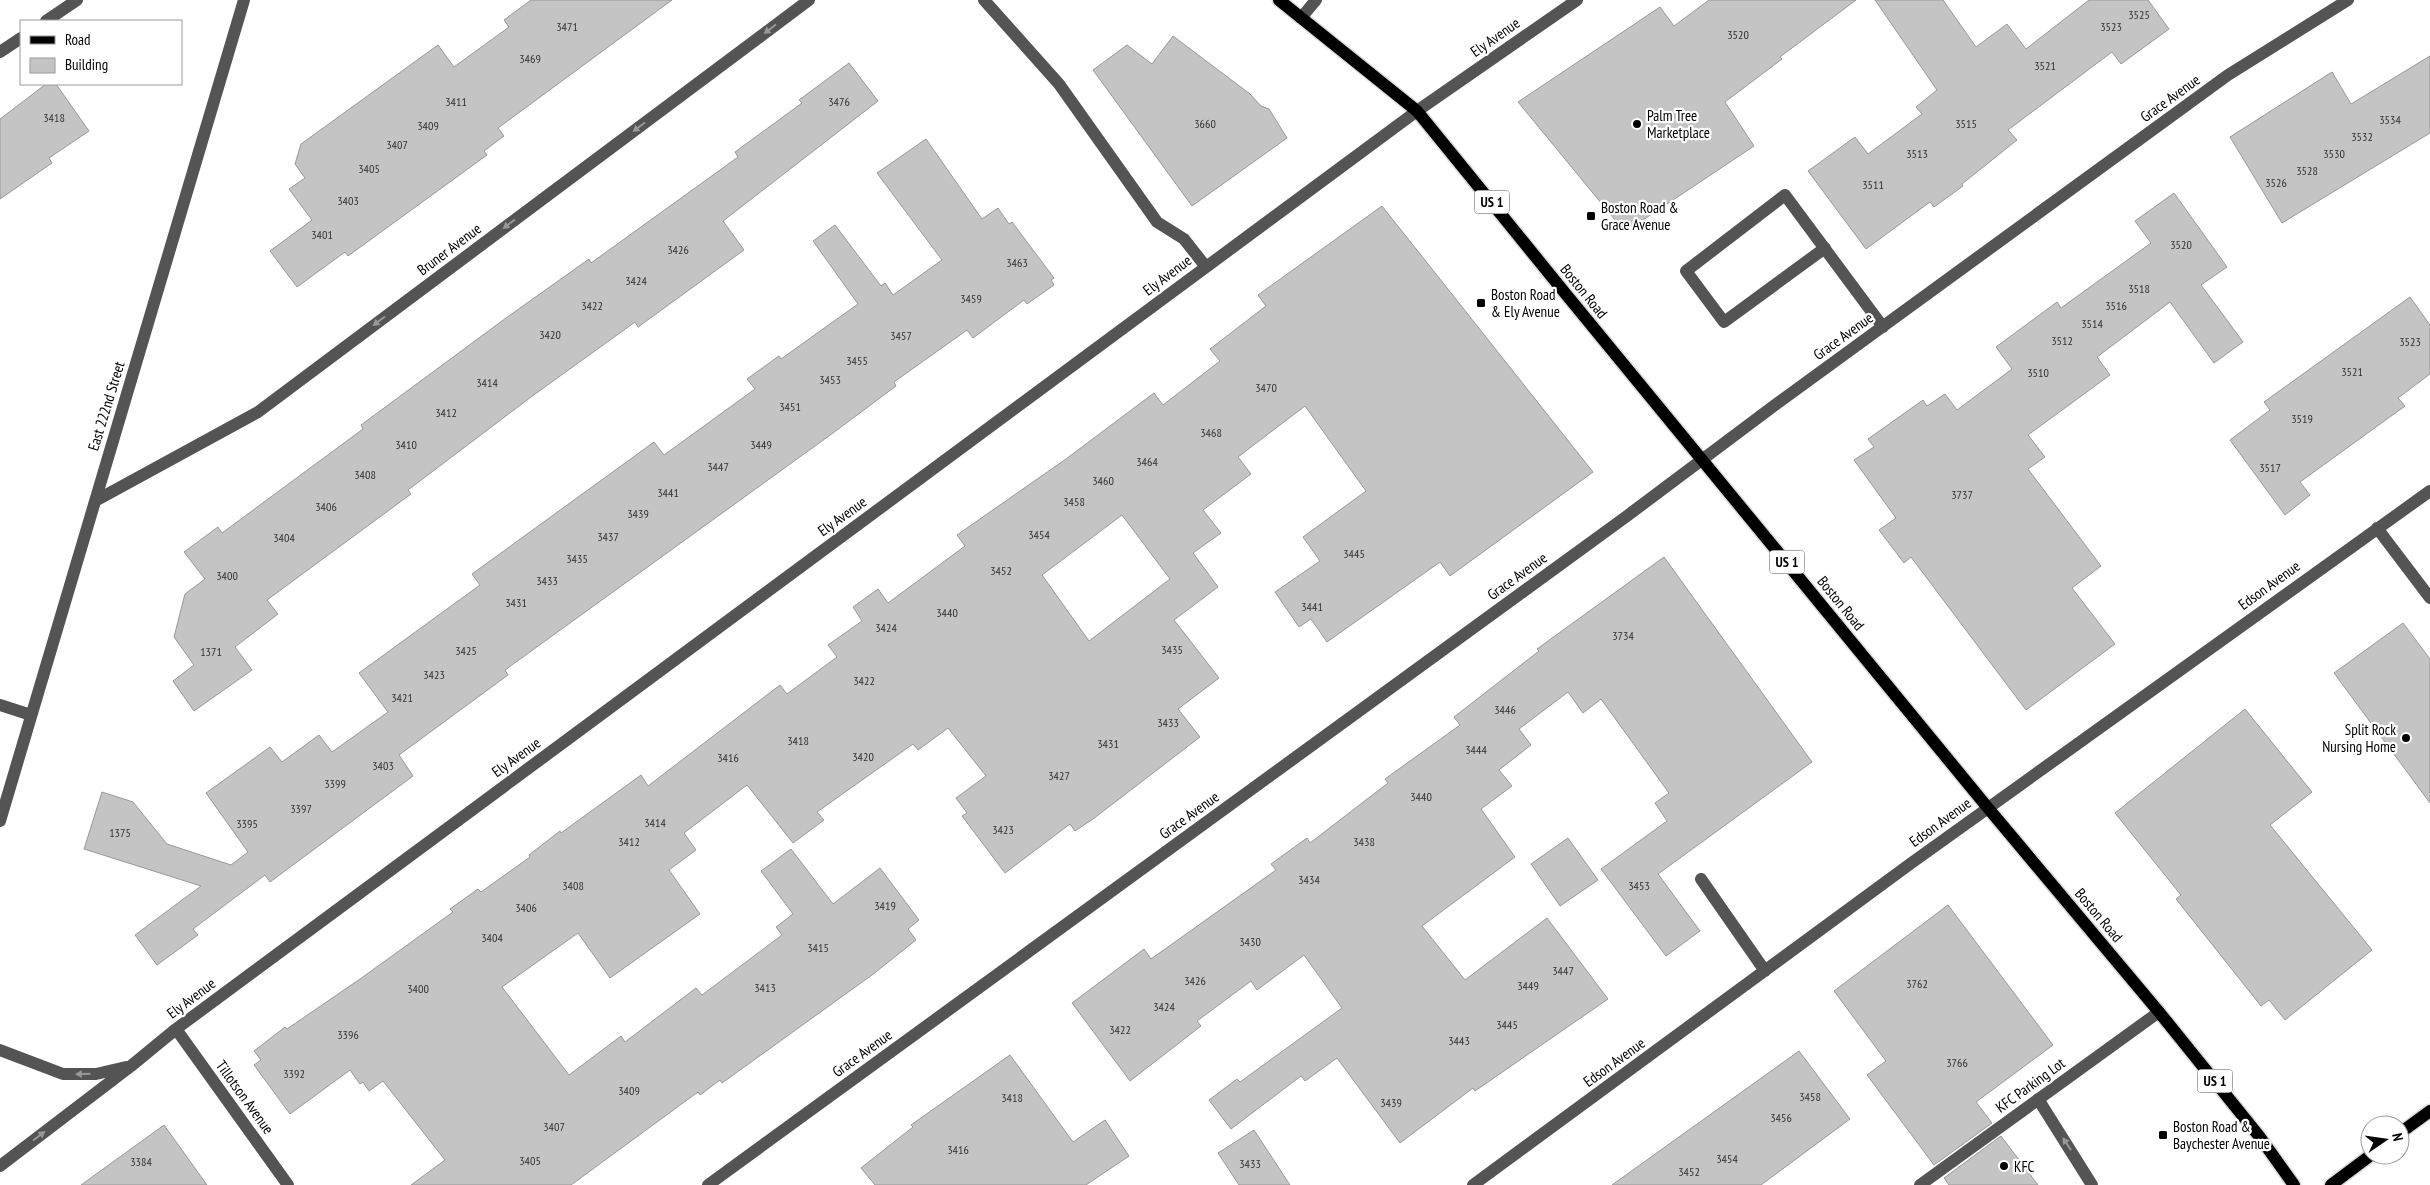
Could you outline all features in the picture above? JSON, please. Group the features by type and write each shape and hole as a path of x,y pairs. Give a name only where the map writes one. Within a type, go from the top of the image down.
{"main road":[{"name":"Boston Road","path":"1279,0 1418,111 1565,294 1988,808 2159,1012 2259,1136 2294,1185"},
{"path":"2410,1126 2430,1111"},
{"path":"2331,1185 2360,1163"}],"street":[{"path":"47,20 77,0"},
{"name":"East 222nd Street","path":"0,821 244,0"},
{"name":"Bruner Avenue","path":"95,501 258,412 808,0"},
{"path":"984,0 1059,84 1157,222 1184,239 1206,267"},
{"path":"1301,18 1316,0"},
{"name":"Ely Avenue","path":"0,1166 131,1066 176,1029 1206,267 1418,111 1577,0"},
{"name":"Grace Avenue","path":"708,1185 1619,522 1702,459 2228,75 2348,0"},
{"path":"0,52 20,39"},
{"path":"1825,248 1724,322 1686,271 1784,195 1825,248 1883,327"},
{"name":"Edson Avenue","path":"1473,1185 1988,808 2430,491"},
{"path":"2377,528 2430,598"},
{"path":"0,705 30,716"},
{"path":"1701,879 1765,971"},
{"name":"KFC Parking Lot","path":"1920,1185 2159,1012"},
{"name":"Tillotson Avenue","path":"176,1029 288,1185"},
{"name":"Ely Avenue","path":"0,1050 63,1074 96,1074 131,1066"},
{"path":"2038,1099 2092,1185"}],"building":[{"path":"531,0 672,0 498,128 504,136 484,151 487,155 348,256 345,252 297,287 270,251 312,220 289,189 305,178 295,164 301,144 438,45 454,67 509,27 504,20"},
{"name":"Palm Tree Marketplace","path":"1709,0 1856,0 1780,57 1782,59 1725,102 1754,146 1625,232 1518,102 1660,7 1674,26"},
{"path":"1875,0 1943,0 1976,47 2007,24 2026,49 2089,0 2148,0 2169,29 2121,64 2112,52 2008,130 2017,140 1962,184 1963,186 1934,207 1930,202 1866,249 1808,171 1855,137 1868,154 1922,114 1916,107 1937,90"},
{"path":"1173,36 1250,94 1261,106 1269,109 1287,138 1192,206 1093,70 1127,45 1152,64"},
{"path":"2430,56 2430,133 2282,223 2230,137 2332,72 2351,104"},
{"path":"849,63 878,101 723,221 744,250 638,327 635,322 531,397 408,490 411,494 267,600 278,614 235,647 252,670 194,711 173,681 194,665 174,637 185,594 205,579 184,552 218,527 222,533 363,429 361,425 506,318 589,259 591,263 738,157 735,152 802,103 799,100"},
{"path":"45,85 57,85 89,131 49,158 52,163 0,199 0,119"},
{"path":"926,139 982,219 998,208 1009,224 1012,222 1054,278 1051,280 1054,285 1027,304 1024,300 973,338 967,330 894,382 896,386 833,433 505,670 508,675 399,755 413,776 270,882 265,875 193,929 198,935 157,965 135,935 201,886 84,849 102,792 133,802 167,844 231,865 248,852 206,793 270,747 282,762 319,735 332,752 388,712 359,673 480,585 472,574 654,442 664,455 755,389 747,379 779,356 781,359 858,304 813,241 835,225 881,286 885,283 893,295 942,260 877,173"},
{"path":"2174,193 2227,267 2201,285 2243,342 2214,363 2170,302 2097,357 2110,375 2028,435 2045,457 2028,469 2101,566 2072,588 2115,644 2026,710 1911,557 1904,563 1879,530 1896,518 1854,460 1874,447 1868,439 1923,400 1927,406 1945,394 1957,410 2012,369 1996,347 2057,302 2061,308 2151,243 2135,221"},
{"path":"1382,206 1593,472 1450,576 1440,562 1327,642 1311,619 1299,627 1275,592 1320,561 1303,537 1366,491 1305,406 1238,457 1251,474 1203,510 1221,533 1193,553 1218,587 1174,620 1219,678 1178,709 1200,737 1093,819 1075,831 1070,824 1005,873 962,816 967,813 956,798 986,776 948,728 918,750 913,744 817,812 824,820 793,843 747,785 684,833 696,850 669,870 700,914 610,978 578,933 502,987 569,1075 621,1036 625,1042 696,988 702,995 782,935 776,927 793,914 761,871 791,849 833,904 880,868 919,920 908,929 916,940 872,975 722,1083 720,1080 700,1095 698,1092 571,1185 411,1185 445,1160 383,1081 369,1091 363,1082 360,1084 350,1070 290,1114 254,1065 261,1060 254,1051 285,1027 287,1029 360,979 453,912 450,909 478,889 481,892 530,857 529,855 560,831 561,833 641,775 648,786 780,685 787,694 837,657 828,645 862,621 853,607 878,589 888,603 965,546 957,535 1066,459 1154,393 1163,405 1220,361 1210,349 1266,306 1258,295","holes":["1122,515 1170,579 1089,641 1042,575"]},
{"path":"2410,297 2430,325 2430,374 2398,398 2405,406 2300,482 2310,495 2285,515 2230,440 2270,410 2264,402"},
{"path":"1664,557 1812,762 1658,874 1700,931 1666,956 1601,869 1667,821 1655,803 1669,793 1601,699 1583,713 1568,692 1519,729 1531,745 1499,770 1512,786 1481,809 1515,857 1422,926 1465,980 1547,918 1608,999 1475,1091 1473,1088 1400,1143 1337,1058 1305,1081 1301,1076 1231,1129 1209,1100 1237,1079 1240,1082 1342,1008 1304,955 1257,990 1251,981 1197,1021 1201,1026 1130,1081 1072,1003 1144,949 1151,959 1276,870 1271,864 1307,838 1310,843 1388,783 1385,779 1460,725 1454,717 1539,651 1537,649"},
{"name":"Split Rock Nursing Home","path":"2403,623 2430,659 2430,803 2334,673"},
{"path":"2245,709 2312,792 2270,825 2372,950 2285,1020 2269,1000 2261,1006 2176,899 2181,895 2115,813"},
{"path":"1568,838 1598,880 1560,906 1531,864"},
{"path":"1948,905 2053,1045 1976,1102 1992,1123 1934,1165 1867,1075 1886,1061 1834,991"},
{"path":"1799,1051 1850,1119 1761,1185 1612,1185"},
{"path":"1010,1055 1073,1142 1105,1120 1129,1156 1086,1185 875,1185 861,1168 913,1127 911,1125"},
{"path":"164,1125 207,1185 81,1185"},
{"path":"1254,1130 1290,1185 1239,1185 1218,1153"},
{"name":"KFC","path":"2001,1136 2038,1185 1949,1185 1944,1178"}],"place":[{"name":"Palm Tree Marketplace","path":"1637,124"},
{"name":"Boston Road & Grace Avenue","path":"1591,216"},
{"name":"Boston Road & Ely Avenue","path":"1481,303"},
{"name":"Split Rock Nursing Home","path":"2406,738"},
{"name":"Boston Road & Baychester Avenue","path":"2163,1135"},
{"name":"KFC","path":"2004,1166"}]}
